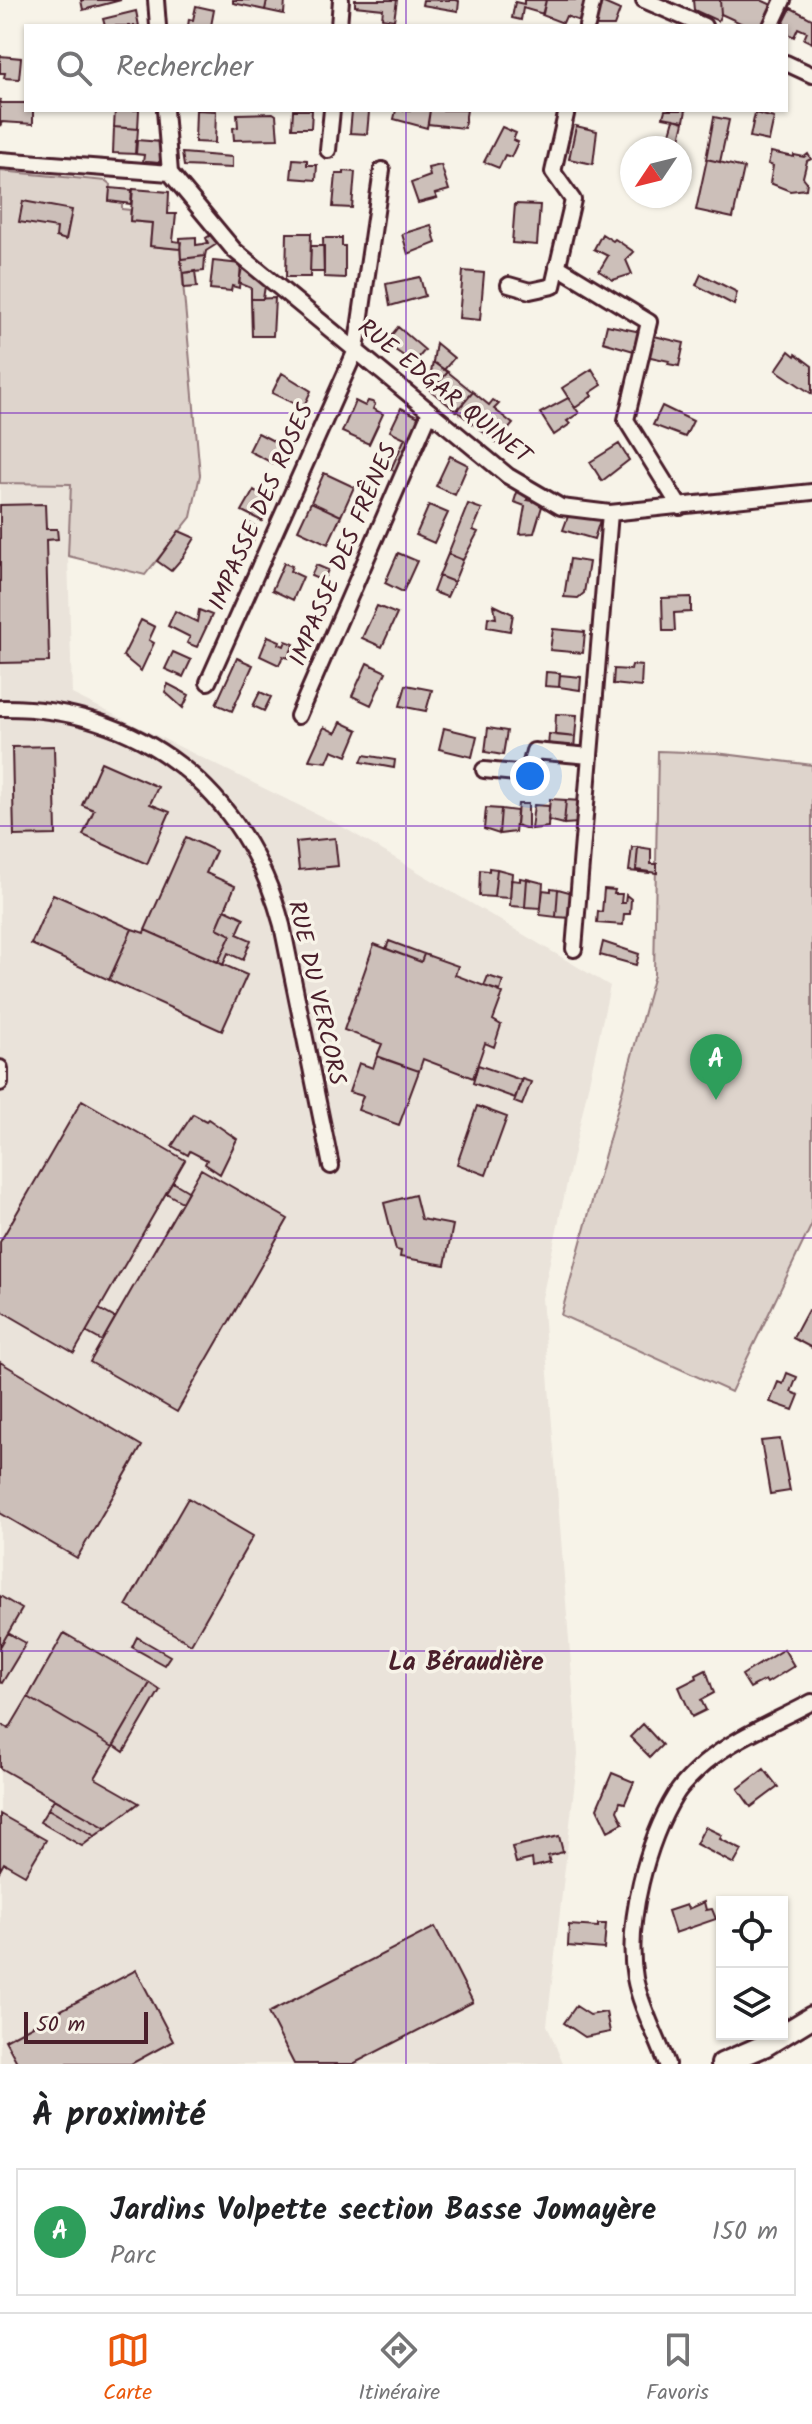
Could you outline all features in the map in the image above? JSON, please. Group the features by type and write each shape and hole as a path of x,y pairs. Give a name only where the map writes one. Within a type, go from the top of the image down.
{"street":[{"path":"156,0 158,24"},
{"path":"339,24 341,0"},
{"path":"587,24 593,0"},
{"path":"644,0 699,24"},
{"path":"772,24 783,0"},
{"path":"788,64 812,75"},
{"path":"0,160 170,173 165,112"},
{"path":"328,150 332,112"},
{"path":"509,285 530,291 553,286 573,200 553,172 567,112"},
{"name":"IMPASSE DES ROSES","path":"208,682 356,350 382,170"},
{"name":"RUE EDGAR QUINET","path":"170,173 234,250 508,476 561,507 610,513 812,492"},
{"path":"557,266 649,322 626,420 680,507"},
{"name":"IMPASSE DES FRÊNES","path":"298,716 430,412"},
{"path":"574,949 610,513"},
{"name":"RUE DU VERCORS","path":"0,708 82,715 140,738 196,776 246,836 277,906 282,925 331,1166"},
{"path":"484,770 528,774 534,751 590,756"},
{"path":"0,1068 0,1083"},
{"path":"667,2064 635,1979 632,1944 637,1899 656,1838 676,1794 706,1762 722,1750 812,1702"},
{"path":"722,2064 766,2045 812,2017"},
{"path":"766,2045 812,2036"}],"shaded area":[{"path":"0,171 106,181 111,185 109,201 122,203 122,209 130,210 130,221 152,223 150,246 180,249 200,475 191,517 145,575 68,556 71,484 0,483"},
{"path":"0,483 71,484 68,556 72,694 341,826 610,986 542,1298 578,1754 547,2025 563,2064 0,2064"},
{"path":"658,751 716,753 812,765 812,1224 731,1392 561,1315 654,975"}],"building":[{"path":"81,0 121,0 83,10"},
{"path":"233,0 267,0 265,10 233,3"},
{"path":"267,0 285,0 284,14 265,10"},
{"path":"355,0 397,0 394,20 382,18 383,9 355,6"},
{"path":"423,0 456,0 459,1 458,11 422,5"},
{"path":"524,0 546,0 543,14 523,8 521,20 512,18 515,2 524,4"},
{"path":"546,0 587,0 582,22 566,16 563,23 542,15"},
{"path":"597,0 620,10 615,24 590,24"},
{"path":"693,0 720,0 718,21 694,10"},
{"path":"720,0 761,0 772,5 764,24 743,24 721,14"},
{"path":"196,6 214,10 211,24 188,24 189,19 193,20"},
{"path":"791,8 812,19 812,43 804,39 807,32 798,28 794,37 788,34 788,24 783,24"},
{"path":"136,11 139,24 104,24 103,19"},
{"path":"0,56 21,58 19,79 4,78 5,73 0,73"},
{"path":"0,99 1,103 24,103 24,112 33,112 33,124 2,122 0,126"},
{"path":"115,112 139,112 138,129 114,127"},
{"path":"196,112 216,112 215,143 195,142"},
{"path":"293,112 312,112 311,128 292,128"},
{"path":"352,112 369,112 367,134 350,133"},
{"path":"396,112 430,112 427,128 394,119"},
{"path":"430,112 467,112 464,128 428,124"},
{"path":"664,112 686,112 684,121 663,117"},
{"path":"755,113 774,118 769,141 750,137"},
{"path":"237,114 276,115 278,139 234,140 233,128 238,127"},
{"path":"714,117 729,120 720,162 706,159"},
{"path":"674,119 684,122 681,136 669,136"},
{"path":"576,126 597,131 593,164 569,159"},
{"path":"114,127 138,129 136,154 113,153"},
{"path":"502,127 516,133 513,140 518,142 511,157 505,155 499,168 484,162"},
{"path":"136,140 162,142 163,158 158,163 143,162 144,155 135,154"},
{"path":"771,152 794,157 808,154 811,159 807,161 803,177 807,182 806,189 790,191 770,183 773,166 768,164"},
{"path":"182,153 232,157 232,168 184,166"},
{"path":"293,159 307,160 307,165 317,165 316,180 291,178"},
{"path":"707,159 744,168 733,218 696,210"},
{"path":"441,165 449,190 435,194 437,198 418,203 411,183 430,176 428,168"},
{"path":"344,171 355,172 352,208 333,207 336,174 344,174"},
{"path":"110,188 132,190 131,204 109,201"},
{"path":"133,189 169,192 168,214 176,214 173,241 181,242 180,249 150,246 152,223 130,221"},
{"path":"23,201 72,210 66,240 56,237 57,228 19,222"},
{"path":"515,204 540,205 537,245 512,243"},
{"path":"431,225 436,243 408,254 402,234"},
{"path":"214,233 220,242 206,251 205,256 181,259 180,238 196,237 196,245 203,244 208,243 206,238"},
{"path":"287,233 311,233 310,277 286,277"},
{"path":"602,234 634,252 626,260 632,274 613,280 599,271 608,256 594,249"},
{"path":"323,238 342,238 345,278 324,277"},
{"path":"311,246 324,246 324,272 310,272"},
{"path":"205,256 204,271 183,273 181,259"},
{"path":"213,261 241,264 239,288 232,286 231,291 210,289"},
{"path":"243,262 265,286 263,299 251,299 251,288 239,283"},
{"path":"195,271 197,287 184,288 183,273"},
{"path":"463,271 484,273 480,320 459,318"},
{"path":"701,274 737,292 734,305 696,285"},
{"path":"420,277 425,296 390,306 386,284"},
{"path":"275,298 273,336 252,336 251,299"},
{"path":"607,325 641,332 637,352 603,342"},
{"path":"398,327 425,350 414,363 385,343"},
{"path":"650,335 684,343 679,366 646,356"},
{"path":"436,343 454,358 444,370 433,362"},
{"path":"789,351 812,366 812,394 776,370"},
{"path":"433,362 448,372 431,391 428,388"},
{"path":"592,369 602,385 575,408 562,388"},
{"path":"448,372 473,392 456,411 431,391"},
{"path":"282,373 311,391 303,408 272,393"},
{"path":"473,392 489,405 493,400 499,404 494,409 513,424 497,443 457,411"},
{"path":"568,398 579,413 554,435 540,413"},
{"path":"355,401 365,406 368,401 372,402 375,404 373,409 383,414 369,444 342,432"},
{"path":"662,406 693,421 685,437 653,425"},
{"path":"401,408 421,418 396,472 391,469 405,438 390,431"},
{"path":"258,433 287,448 278,466 249,451"},
{"path":"619,444 629,460 602,481 590,462"},
{"path":"450,456 468,465 455,495 436,486"},
{"path":"324,473 354,487 341,516 311,502"},
{"path":"518,489 528,493 527,500 543,503 534,533 520,534 525,506 514,502"},
{"path":"254,490 270,501 262,521 242,511"},
{"path":"311,502 341,516 328,544 298,530"},
{"path":"45,504 46,529 57,529 58,539 46,540 49,662 0,663 0,505"},
{"path":"468,504 482,509 473,530 478,532 463,560 448,554"},
{"path":"429,505 448,513 434,543 416,535"},
{"path":"570,511 600,520 594,539 563,530"},
{"path":"247,522 258,528 251,545 239,539"},
{"path":"179,531 195,538 171,571 157,561"},
{"path":"398,553 417,561 403,592 385,583"},
{"path":"448,554 463,560 454,582 439,576"},
{"path":"570,559 589,562 584,593 578,598 564,597"},
{"path":"284,563 292,566 290,571 303,577 293,600 272,590"},
{"path":"316,565 328,570 323,581 311,576"},
{"path":"439,576 454,582 447,597 433,592"},
{"path":"691,597 691,612 674,613 675,631 663,631 662,598"},
{"path":"494,605 513,614 510,631 487,627 488,617 496,618"},
{"path":"377,606 397,614 382,647 362,638"},
{"path":"199,610 212,615 197,647 187,643 190,637 168,626 175,611 197,622"},
{"path":"141,620 155,627 149,640 154,643 141,671 123,656"},
{"path":"553,629 585,632 583,653 550,650"},
{"path":"268,636 284,646 286,641 294,644 288,658 283,656 279,665 260,656"},
{"path":"173,652 191,660 183,677 165,669"},
{"path":"237,658 253,665 232,711 216,704"},
{"path":"367,663 386,672 371,705 352,696"},
{"path":"632,665 642,666 641,687 613,684 614,669 631,670"},
{"path":"546,672 560,673 559,687 545,686"},
{"path":"560,675 581,677 580,690 559,687"},
{"path":"168,684 189,695 183,708 165,692"},
{"path":"406,685 432,690 426,711 400,706"},
{"path":"260,692 271,697 264,711 253,706"},
{"path":"556,714 577,715 575,737 555,735"},
{"path":"341,722 358,730 347,756 332,750 327,762 309,760 324,727 336,733"},
{"path":"444,728 477,736 472,757 439,749"},
{"path":"488,728 507,731 503,755 485,752"},
{"path":"549,734 575,737 574,750 548,748"},
{"path":"54,746 56,835 14,836 12,747"},
{"path":"364,755 395,760 394,768 361,762"},
{"path":"101,762 158,787 150,804 170,812 147,864 83,835 94,810 82,805"},
{"path":"550,799 566,800 564,824 548,820"},
{"path":"566,800 581,801 579,823 564,824"},
{"path":"518,804 528,804 528,829 516,825"},
{"path":"534,805 549,806 548,827 531,829"},
{"path":"486,808 501,809 499,834 484,829"},
{"path":"501,809 517,811 515,832 499,834"},
{"path":"186,837 216,851 206,873 235,886 217,928 231,935 218,962 145,930"},
{"path":"335,838 338,866 299,870 296,842"},
{"path":"632,847 638,847 636,870 650,873 629,871"},
{"path":"638,847 651,849 651,864 657,864 657,873 636,870"},
{"path":"489,868 497,869 494,897 479,896 480,870 489,871"},
{"path":"497,869 512,873 510,898 494,897"},
{"path":"520,878 527,879 525,907 510,906 511,880 520,881"},
{"path":"527,879 543,883 541,908 525,907"},
{"path":"551,888 558,889 556,917 540,915 543,890 551,891"},
{"path":"558,889 573,893 571,918 556,917"},
{"path":"604,889 622,894 621,903 625,903 626,895 631,899 630,914 624,914 623,925 597,923 598,911 602,912"},
{"path":"53,894 132,929 109,980 31,944"},
{"path":"225,909 244,918 237,934 251,940 243,960 228,953 223,965 218,962 231,935 217,928"},
{"path":"132,929 144,933 145,930 247,975 222,1031 109,980"},
{"path":"389,941 424,954 421,962 386,949"},
{"path":"603,942 639,954 636,965 600,955"},
{"path":"374,944 421,962 424,954 458,966 455,975 503,993 493,1020 501,1025 494,1047 485,1043 473,1078 423,1059 419,1071 384,1059 377,1056 382,1044 344,1030"},
{"path":"488,976 503,981 500,991 484,986"},
{"path":"377,1056 419,1071 399,1125 358,1110 363,1096 349,1092 359,1063 373,1068"},
{"path":"478,1065 521,1080 515,1098 473,1083"},
{"path":"522,1079 531,1082 522,1105 514,1102"},
{"path":"82,1100 185,1160 74,1353 0,1310 0,1242"},
{"path":"477,1106 507,1117 486,1175 457,1164"},
{"path":"193,1114 206,1121 208,1119 237,1139 220,1174 205,1164 207,1160 190,1151 188,1155 172,1146"},
{"path":"201,1169 288,1219 177,1412 90,1362"},
{"path":"173,1182 188,1191 182,1202 166,1193"},
{"path":"415,1195 421,1219 453,1225 445,1265 400,1257 401,1251 396,1250 384,1203"},
{"path":"99,1309 115,1318 102,1341 86,1332"},
{"path":"808,1310 812,1312 812,1348 793,1338"},
{"path":"0,1362 142,1446 77,1558 0,1513"},
{"path":"787,1373 797,1377 791,1392 799,1395 793,1410 770,1402 778,1382 783,1384"},
{"path":"780,1439 790,1491 770,1494 761,1441"},
{"path":"188,1498 253,1536 191,1644 126,1606"},
{"path":"0,1596 22,1609 0,1647"},
{"path":"8,1633 26,1643 2,1683 0,1647"},
{"path":"64,1633 150,1683 113,1747 28,1697"},
{"path":"137,1637 170,1656 164,1665 132,1647"},
{"path":"784,1649 794,1666 767,1683 765,1680 750,1688 742,1675"},
{"path":"706,1670 714,1693 701,1700 706,1710 692,1717 679,1687"},
{"path":"150,1683 160,1690 124,1752 114,1745"},
{"path":"28,1697 113,1747 95,1778 139,1803 106,1828 0,1768 0,1724 9,1729"},
{"path":"643,1724 662,1745 650,1757 630,1737"},
{"path":"764,1769 778,1787 751,1807 738,1789"},
{"path":"612,1773 634,1782 625,1803 620,1802 617,1811 623,1823 608,1831 597,1808"},
{"path":"54,1799 106,1828 95,1836 48,1809"},
{"path":"48,1809 95,1836 82,1846 40,1822"},
{"path":"0,1814 46,1840 25,1875 4,1863 0,1870"},
{"path":"705,1827 742,1850 734,1864 696,1844"},
{"path":"559,1836 563,1852 548,1856 550,1863 533,1867 532,1859 516,1863 512,1847"},
{"path":"704,1902 706,1910 712,1909 716,1919 675,1933 668,1911 686,1905 688,1909"},
{"path":"598,1924 606,1924 604,1949 568,1946 569,1925 598,1927"},
{"path":"435,1927 473,2002 353,2064 294,2064 268,2013"},
{"path":"136,1970 173,2041 131,2064 18,2064 5,2040"},
{"path":"576,2006 590,2015 606,2012 610,2032 585,2037 564,2023"}],"place":[{"name":"Jardins Volpette section Basse Jomayère","path":"716,1100"}],"district":[{"name":"La Béraudière","path":"466,1663"}]}
